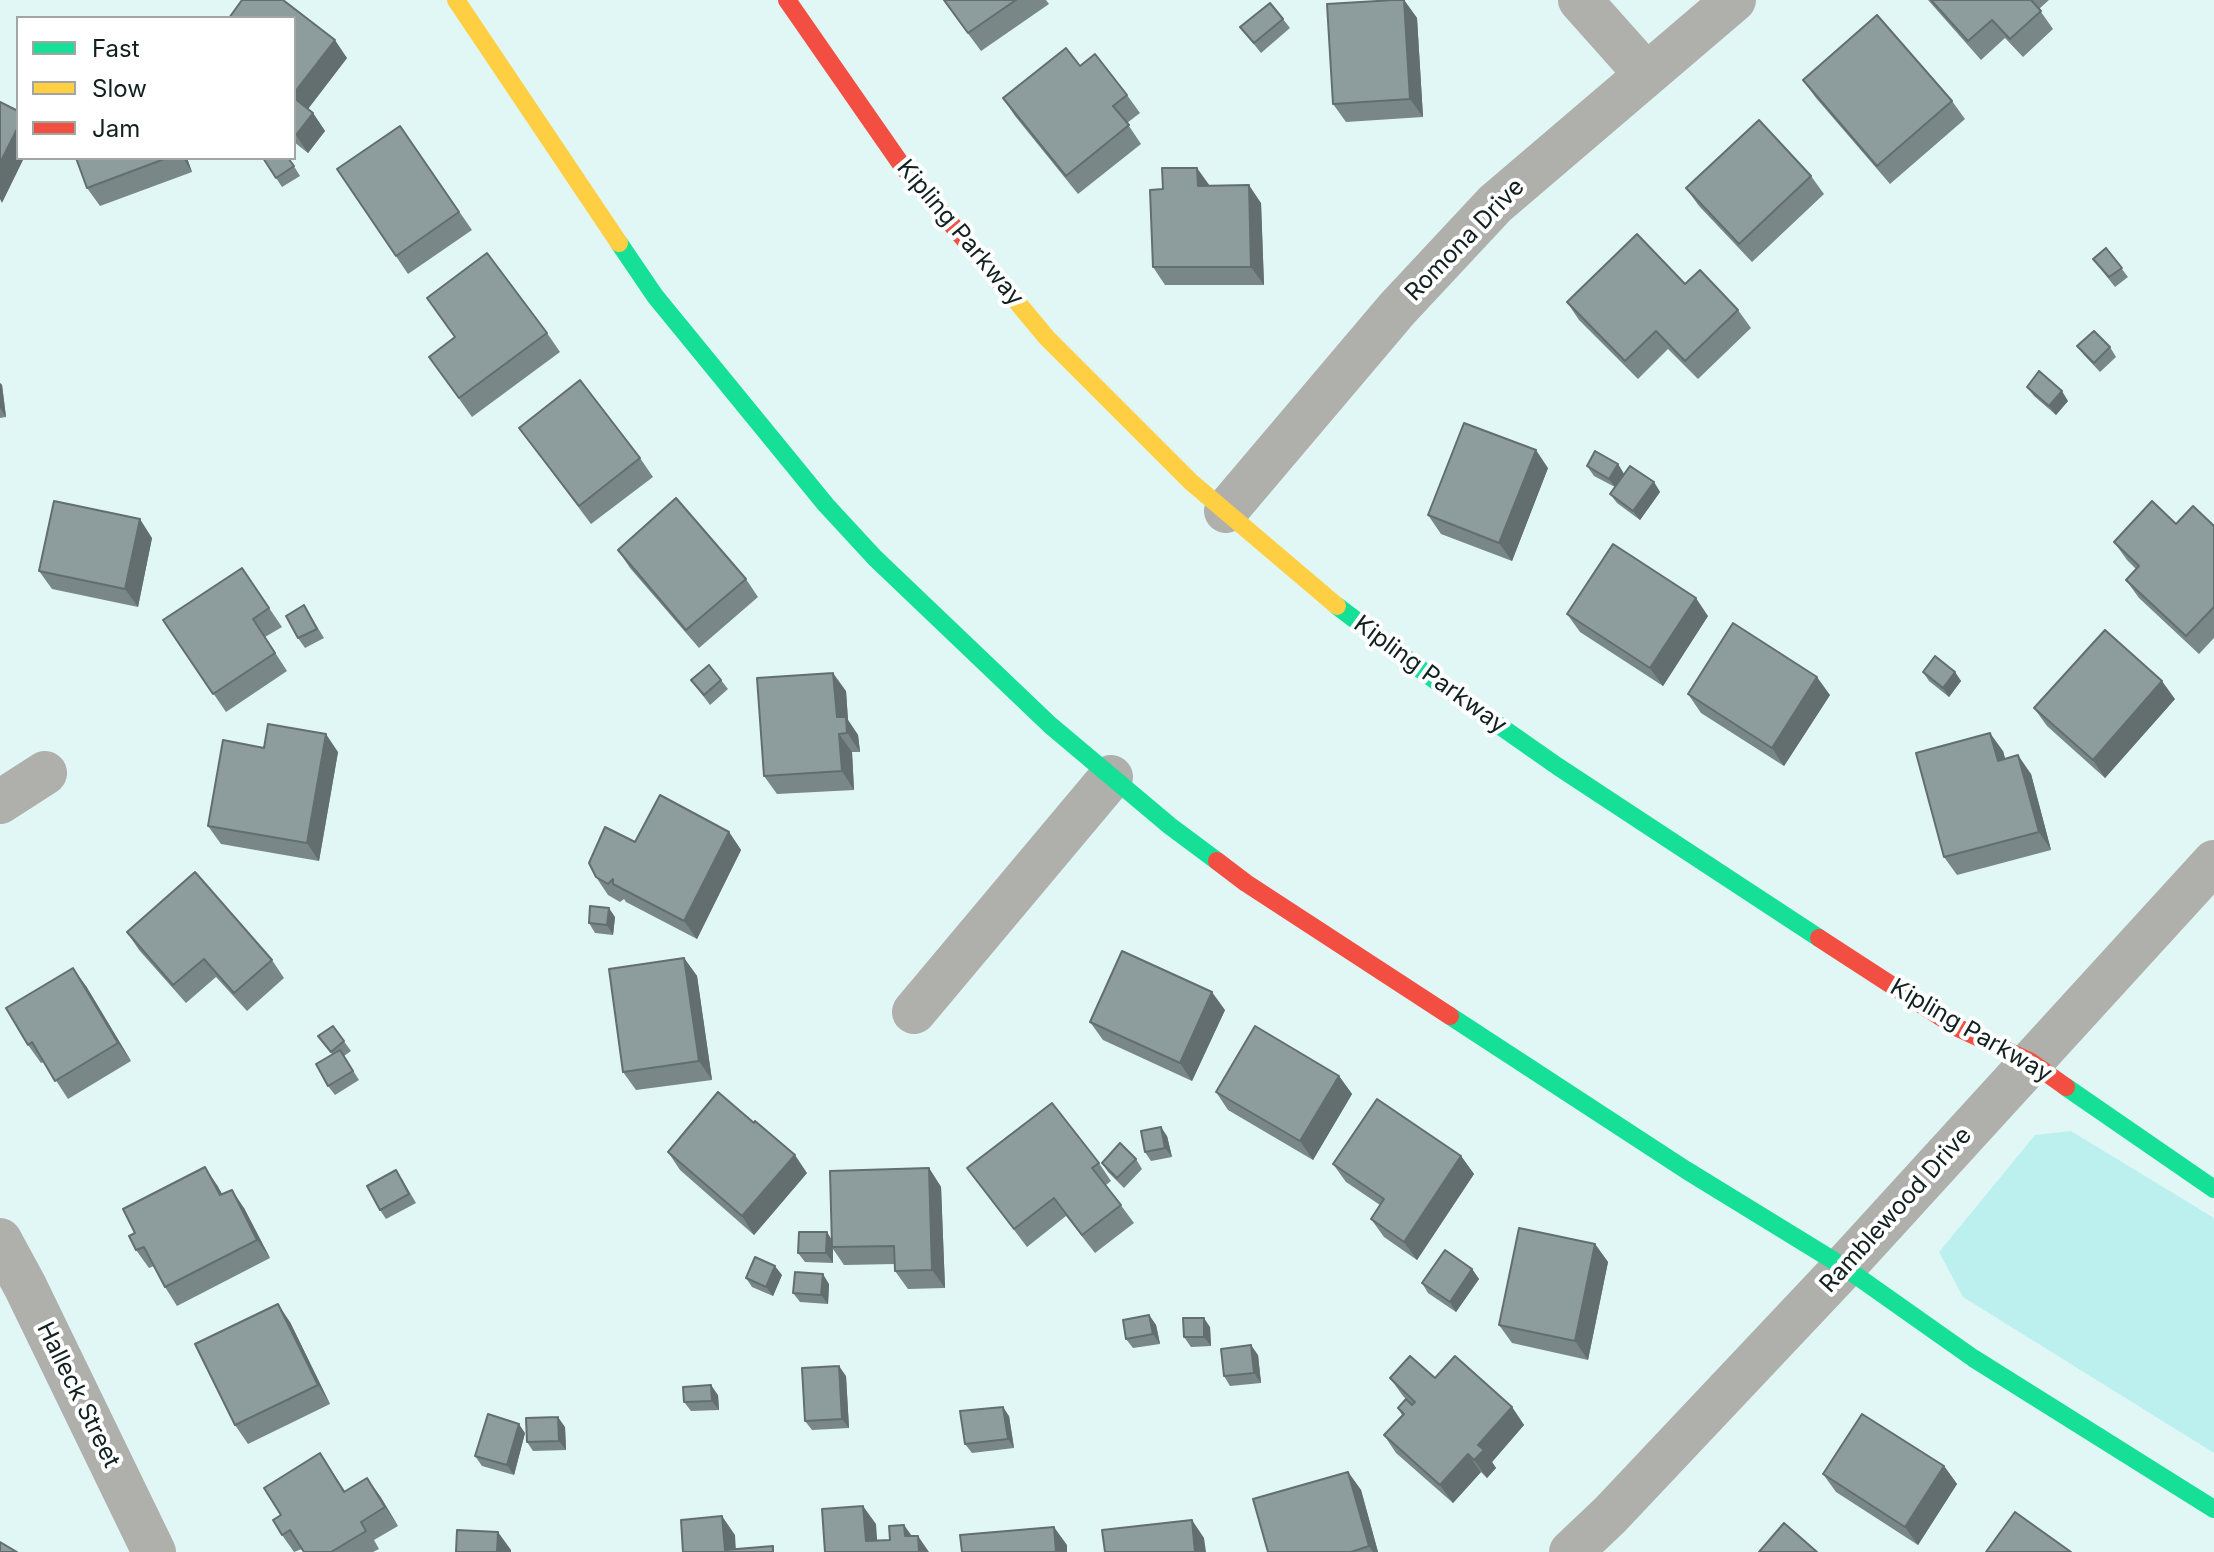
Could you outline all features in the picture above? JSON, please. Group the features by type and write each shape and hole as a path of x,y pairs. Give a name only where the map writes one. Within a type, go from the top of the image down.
{"street":[{"path":"456,0 655,296 826,505 875,558 1050,725 1170,826 1246,883 1686,1170 1844,1267 1973,1358 2214,1509"},
{"name":"Kipling Parkway","path":"787,0 903,167 1047,338 1191,482 1328,599 1440,684 1557,766 1956,1027 2031,1062 2214,1189"},
{"path":"1580,0 1645,73"},
{"name":"Romona Drive","path":"1226,511 1397,309 1495,204 1734,0"},
{"path":"0,802 45,773"},
{"path":"914,1012 1111,777"},
{"name":"Ramblewood Drive","path":"1571,1552 1610,1515 1844,1267 2214,862"},
{"name":"Halleck Street","path":"0,1240 154,1552"}],"shaded area":[{"path":"2071,1131 2214,1218 2214,1453 1963,1297 1939,1252 2035,1135"}],"building":[{"path":"242,0 283,0 335,40 296,90 296,16 230,16"},
{"path":"944,0 1016,0 968,33"},
{"path":"1404,0 1410,99 1333,104 1327,4"},
{"path":"1931,0 2031,0 2041,11 2010,39 1992,20 1968,41"},
{"path":"1270,3 1283,19 1254,43 1240,27"},
{"path":"1877,15 1952,101 1877,166 1803,80"},
{"path":"1066,48 1080,66 1095,54 1127,95 1113,106 1129,125 1066,176 1003,98"},
{"path":"296,100 313,113 296,135"},
{"path":"0,102 16,110 16,131 0,163"},
{"path":"1759,120 1811,176 1739,244 1686,188"},
{"path":"400,126 459,212 396,256 337,169"},
{"path":"77,160 162,160 87,188"},
{"path":"264,160 290,160 294,166 276,178"},
{"path":"1162,168 1197,168 1198,186 1249,185 1251,267 1153,267 1150,190 1163,189"},
{"path":"1637,234 1685,284 1700,270 1738,310 1685,361 1656,331 1625,361 1567,302"},
{"path":"2106,248 2122,268 2109,277 2093,259"},
{"path":"487,253 547,333 459,398 429,357 455,337 427,298"},
{"path":"2094,331 2110,347 2094,363 2077,346"},
{"path":"2039,371 2062,391 2049,406 2027,387"},
{"path":"580,380 640,458 579,506 519,428"},
{"path":"1464,423 1536,450 1499,543 1428,515"},
{"path":"1595,451 1618,464 1609,479 1587,466"},
{"path":"1630,466 1654,482 1633,511 1610,494"},
{"path":"676,498 746,579 686,630 618,550"},
{"path":"54,501 140,519 125,589 39,571"},
{"path":"2152,501 2176,524 2193,506 2214,526 2214,607 2186,636 2126,580 2139,566 2114,542"},
{"path":"1613,544 1696,598 1650,668 1567,614"},
{"path":"242,568 269,608 253,619 275,653 213,694 163,620"},
{"path":"304,605 317,629 298,638 286,616"},
{"path":"1733,623 1817,677 1772,748 1688,694"},
{"path":"2105,630 2162,681 2093,760 2034,708"},
{"path":"1935,656 1955,672 1943,688 1923,672"},
{"path":"709,665 721,680 704,695 691,680"},
{"path":"833,673 837,717 846,717 847,733 839,734 842,771 764,776 757,678"},
{"path":"268,724 326,734 307,843 208,826 223,740 264,748"},
{"path":"1990,733 1998,761 2018,755 2039,832 1944,857 1916,753"},
{"path":"660,795 729,832 684,921 613,884 613,879 608,884 596,877 589,863 605,827 635,842"},
{"path":"195,872 272,960 234,993 204,959 173,985 127,932"},
{"path":"590,906 609,908 607,925 589,923"},
{"path":"1122,951 1212,992 1180,1063 1090,1022"},
{"path":"684,958 699,1061 623,1072 609,969"},
{"path":"73,968 118,1043 55,1081 32,1042 28,1045 6,1008"},
{"path":"333,1026 344,1041 331,1052 318,1036"},
{"path":"1255,1026 1339,1076 1300,1141 1216,1092"},
{"path":"340,1050 353,1071 328,1086 316,1064"},
{"path":"718,1092 795,1155 742,1216 668,1152"},
{"path":"1377,1099 1461,1156 1404,1242 1371,1219 1384,1199 1333,1164"},
{"path":"1052,1103 1099,1163 1092,1168 1121,1205 1082,1235 1054,1198 1014,1229 967,1168"},
{"path":"1161,1127 1165,1148 1145,1152 1141,1131"},
{"path":"1120,1143 1136,1159 1117,1178 1102,1163"},
{"path":"205,1167 220,1195 232,1190 257,1240 165,1287 144,1247 136,1250 129,1236 135,1233 123,1209"},
{"path":"929,1168 932,1270 895,1271 894,1246 832,1247 830,1171"},
{"path":"396,1170 409,1194 380,1210 367,1186"},
{"path":"1519,1228 1595,1244 1575,1341 1499,1325"},
{"path":"799,1232 827,1232 826,1253 798,1253"},
{"path":"1445,1250 1472,1269 1450,1302 1422,1283"},
{"path":"755,1257 775,1266 766,1287 746,1278"},
{"path":"795,1272 823,1274 821,1295 793,1293"},
{"path":"278,1304 318,1385 235,1425 195,1344"},
{"path":"1149,1315 1153,1334 1126,1339 1123,1320"},
{"path":"1183,1318 1204,1318 1204,1337 1184,1337"},
{"path":"1251,1345 1254,1373 1224,1376 1221,1349"},
{"path":"1410,1356 1435,1378 1455,1356 1512,1407 1478,1445 1484,1450 1474,1460 1468,1454 1440,1485 1384,1435 1404,1414 1398,1408 1406,1399 1412,1405 1415,1402 1390,1378"},
{"path":"839,1366 842,1419 805,1421 802,1368"},
{"path":"711,1385 712,1401 684,1402 683,1387"},
{"path":"1003,1407 1008,1439 965,1444 960,1411"},
{"path":"488,1414 519,1424 507,1465 475,1456"},
{"path":"1862,1414 1944,1466 1905,1527 1823,1474"},
{"path":"558,1417 559,1441 527,1442 526,1418"},
{"path":"320,1453 344,1492 367,1478 385,1507 361,1522 366,1531 331,1552 304,1552 290,1530 282,1535 273,1520 281,1515 264,1488"},
{"path":"1348,1472 1369,1546 1351,1552 1268,1552 1253,1499"},
{"path":"863,1506 866,1541 890,1540 889,1526 904,1525 905,1536 918,1536 919,1552 825,1552 822,1509"},
{"path":"2015,1512 2071,1552 1986,1552"},
{"path":"722,1516 725,1550 773,1546 773,1552 683,1552 681,1520"},
{"path":"1192,1520 1195,1552 1105,1552 1102,1530"},
{"path":"1784,1523 1817,1552 1759,1552"},
{"path":"1054,1527 1056,1552 962,1552 960,1535"},
{"path":"457,1530 498,1532 497,1552 456,1552"},
{"path":"0,1542 17,1552 0,1552"}],"traffic: fast":[{"path":"619,243 655,296 826,505 875,558 1050,725 1170,826 1217,861"},
{"path":"1337,606 1440,684 1557,766 1819,938"},
{"path":"1450,1016 1686,1170 1844,1267 1973,1358 2214,1509"},
{"path":"2066,1087 2214,1189"}],"traffic: slow":[{"path":"456,0 619,243"},
{"path":"1002,284 1047,338 1191,482 1337,606"}],"traffic: jam":[{"path":"787,0 903,167 1002,284"},
{"path":"1217,861 1450,1016"},
{"path":"1819,938 1956,1027 2031,1062 2066,1087"}]}
